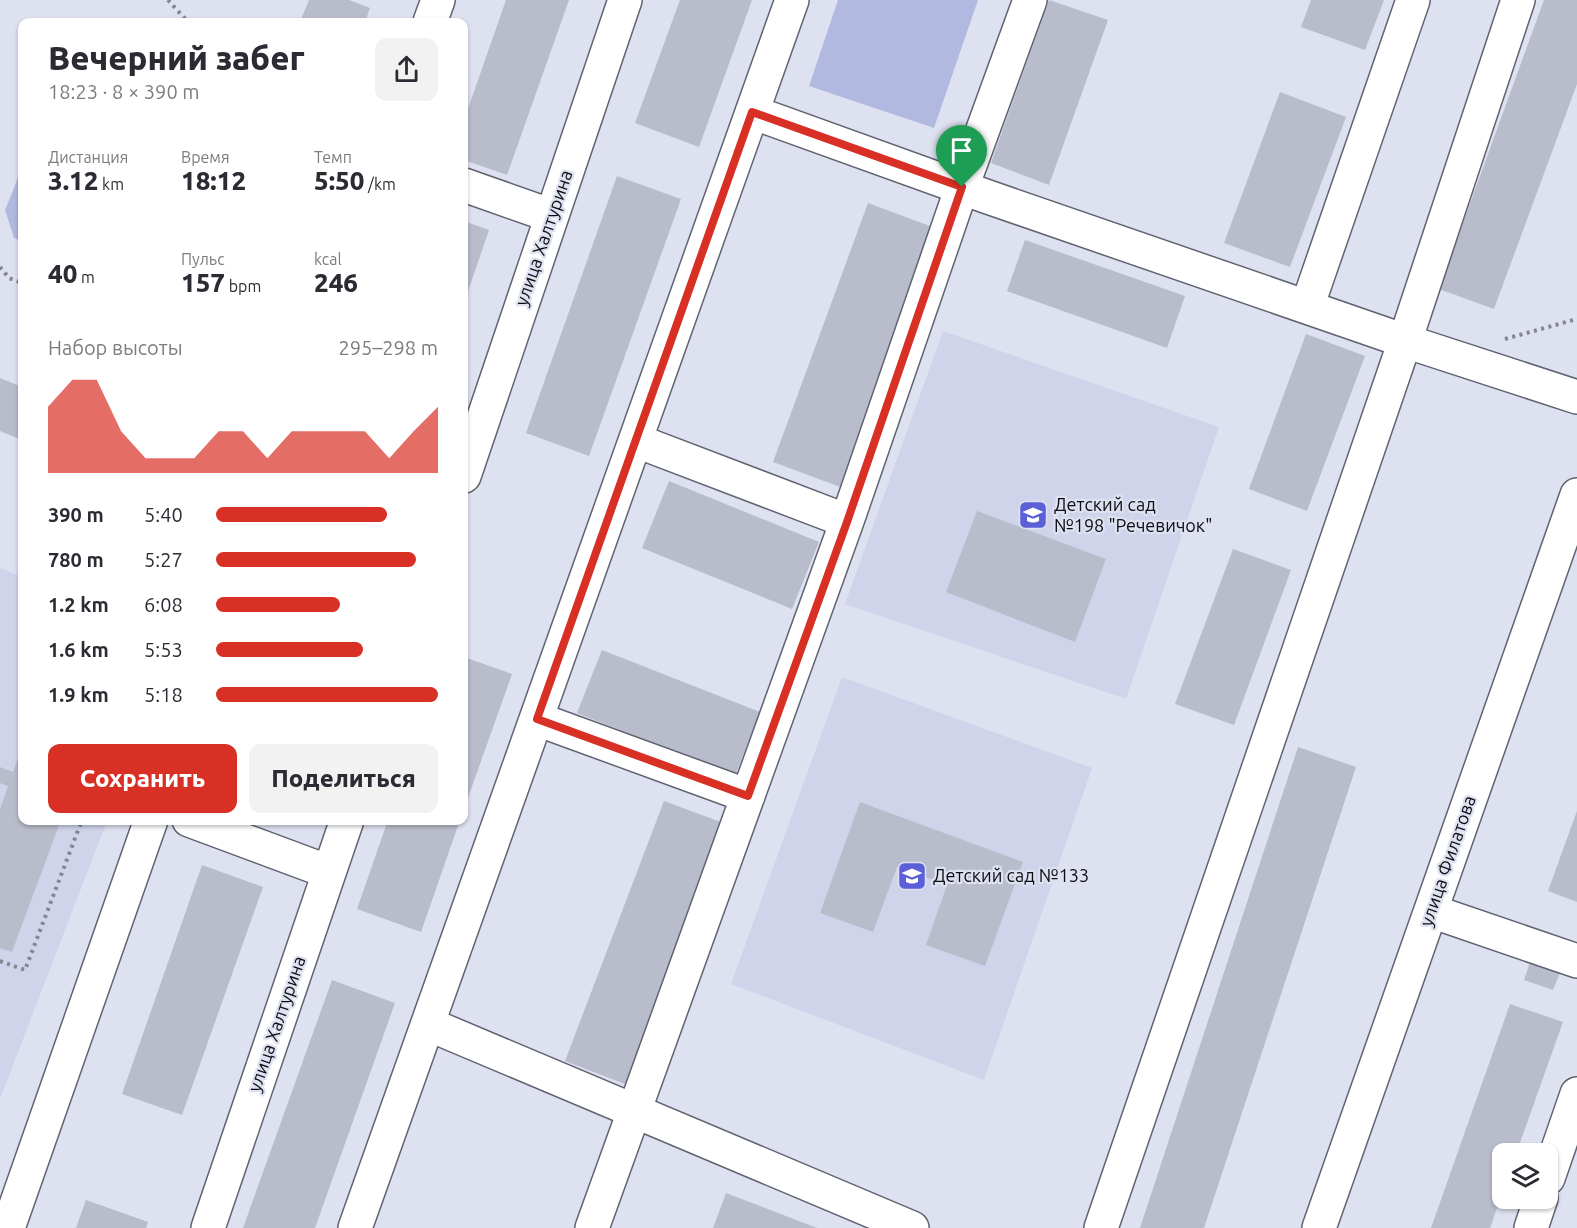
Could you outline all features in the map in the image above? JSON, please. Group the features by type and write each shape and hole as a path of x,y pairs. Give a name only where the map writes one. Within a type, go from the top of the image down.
{"street":[{"path":"431,18 438,0"},
{"name":"улица Халтурина","path":"468,452 552,216 625,0"},
{"path":"355,1228 637,441 792,0"},
{"path":"592,1228 847,522 962,187 1030,0"},
{"path":"1307,308 1413,0"},
{"path":"1101,1228 1405,341 1518,0"},
{"path":"752,112 1307,308 1577,397"},
{"path":"468,186 552,216"},
{"path":"637,441 847,522"},
{"name":"улица Филатова","path":"1319,1228 1576,501"},
{"path":"537,719 748,796"},
{"path":"8,1228 149,825"},
{"path":"202,825 329,872"},
{"name":"улица Халтурина","path":"208,1228 345,825"},
{"path":"1431,911 1577,961"},
{"path":"428,1024 912,1228"},
{"path":"1558,1149 1577,1094"},
{"path":"1531,1228 1537,1209"}],"path":[{"path":"168,0 184,18"},
{"path":"0,267 9,278 18,281"},
{"path":"0,961 25,970 80,825"}],"shaded area":[{"path":"838,0 978,0 934,128 809,86"},
{"path":"18,178 18,240 14,238 5,210"},
{"name":"Детский сад №198 \"Речевичок\"","path":"943,331 1219,427 1126,699 845,604"},
{"path":"0,568 18,575 18,825 105,825 0,1099"},
{"name":"Детский сад №133","path":"842,677 1092,768 984,1080 731,984"}],"building":[{"path":"309,0 349,0 370,8 366,18 302,18"},
{"path":"506,0 569,0 507,175 468,161 468,109"},
{"path":"680,0 752,0 699,147 635,123"},
{"path":"1049,0 1108,20 1049,185 991,163"},
{"path":"1311,0 1384,0 1365,50 1301,27"},
{"path":"1544,0 1577,0 1577,84 1494,309 1439,289"},
{"path":"1280,92 1346,117 1290,267 1224,243"},
{"path":"617,176 681,199 589,456 526,433"},
{"path":"868,203 938,229 843,488 773,462"},
{"path":"468,222 489,230 468,291"},
{"path":"1025,240 1185,296 1167,348 1007,291"},
{"path":"1306,334 1365,356 1307,511 1249,489"},
{"path":"0,378 18,385 18,438 0,431"},
{"path":"669,481 819,542 792,609 642,548"},
{"path":"977,511 1106,559 1075,642 946,592"},
{"path":"1233,549 1291,570 1234,725 1175,704"},
{"path":"602,650 760,712 735,776 577,713"},
{"path":"468,658 512,674 468,798"},
{"path":"1298,747 1356,767 1204,1228 1140,1228"},
{"path":"18,758 18,825 59,825 12,952 0,948 0,809 8,786 0,783 0,767 13,772"},
{"path":"664,801 729,825 630,1086 565,1061"},
{"path":"860,802 1023,862 985,966 926,945 947,885 897,867 873,932 820,913"},
{"path":"1577,811 1577,902 1548,891"},
{"path":"386,825 458,825 421,932 357,909"},
{"path":"202,865 263,887 182,1115 122,1094"},
{"path":"1531,959 1561,970 1553,990 1524,980"},
{"path":"332,980 395,1003 315,1228 243,1228"},
{"path":"1510,1004 1563,1022 1520,1143 1492,1143 1492,1209 1497,1209 1490,1228 1431,1228"},
{"path":"726,1193 817,1228 713,1228"},
{"path":"86,1200 148,1222 146,1228 76,1228"}],"place":[{"name":"Детский сад №198 \"Речевичок\"","path":"1033,515"},
{"name":"Детский сад №133","path":"912,876"}],"route":[{"path":"752,112 962,187 847,522 748,796 537,719 752,112"}]}
